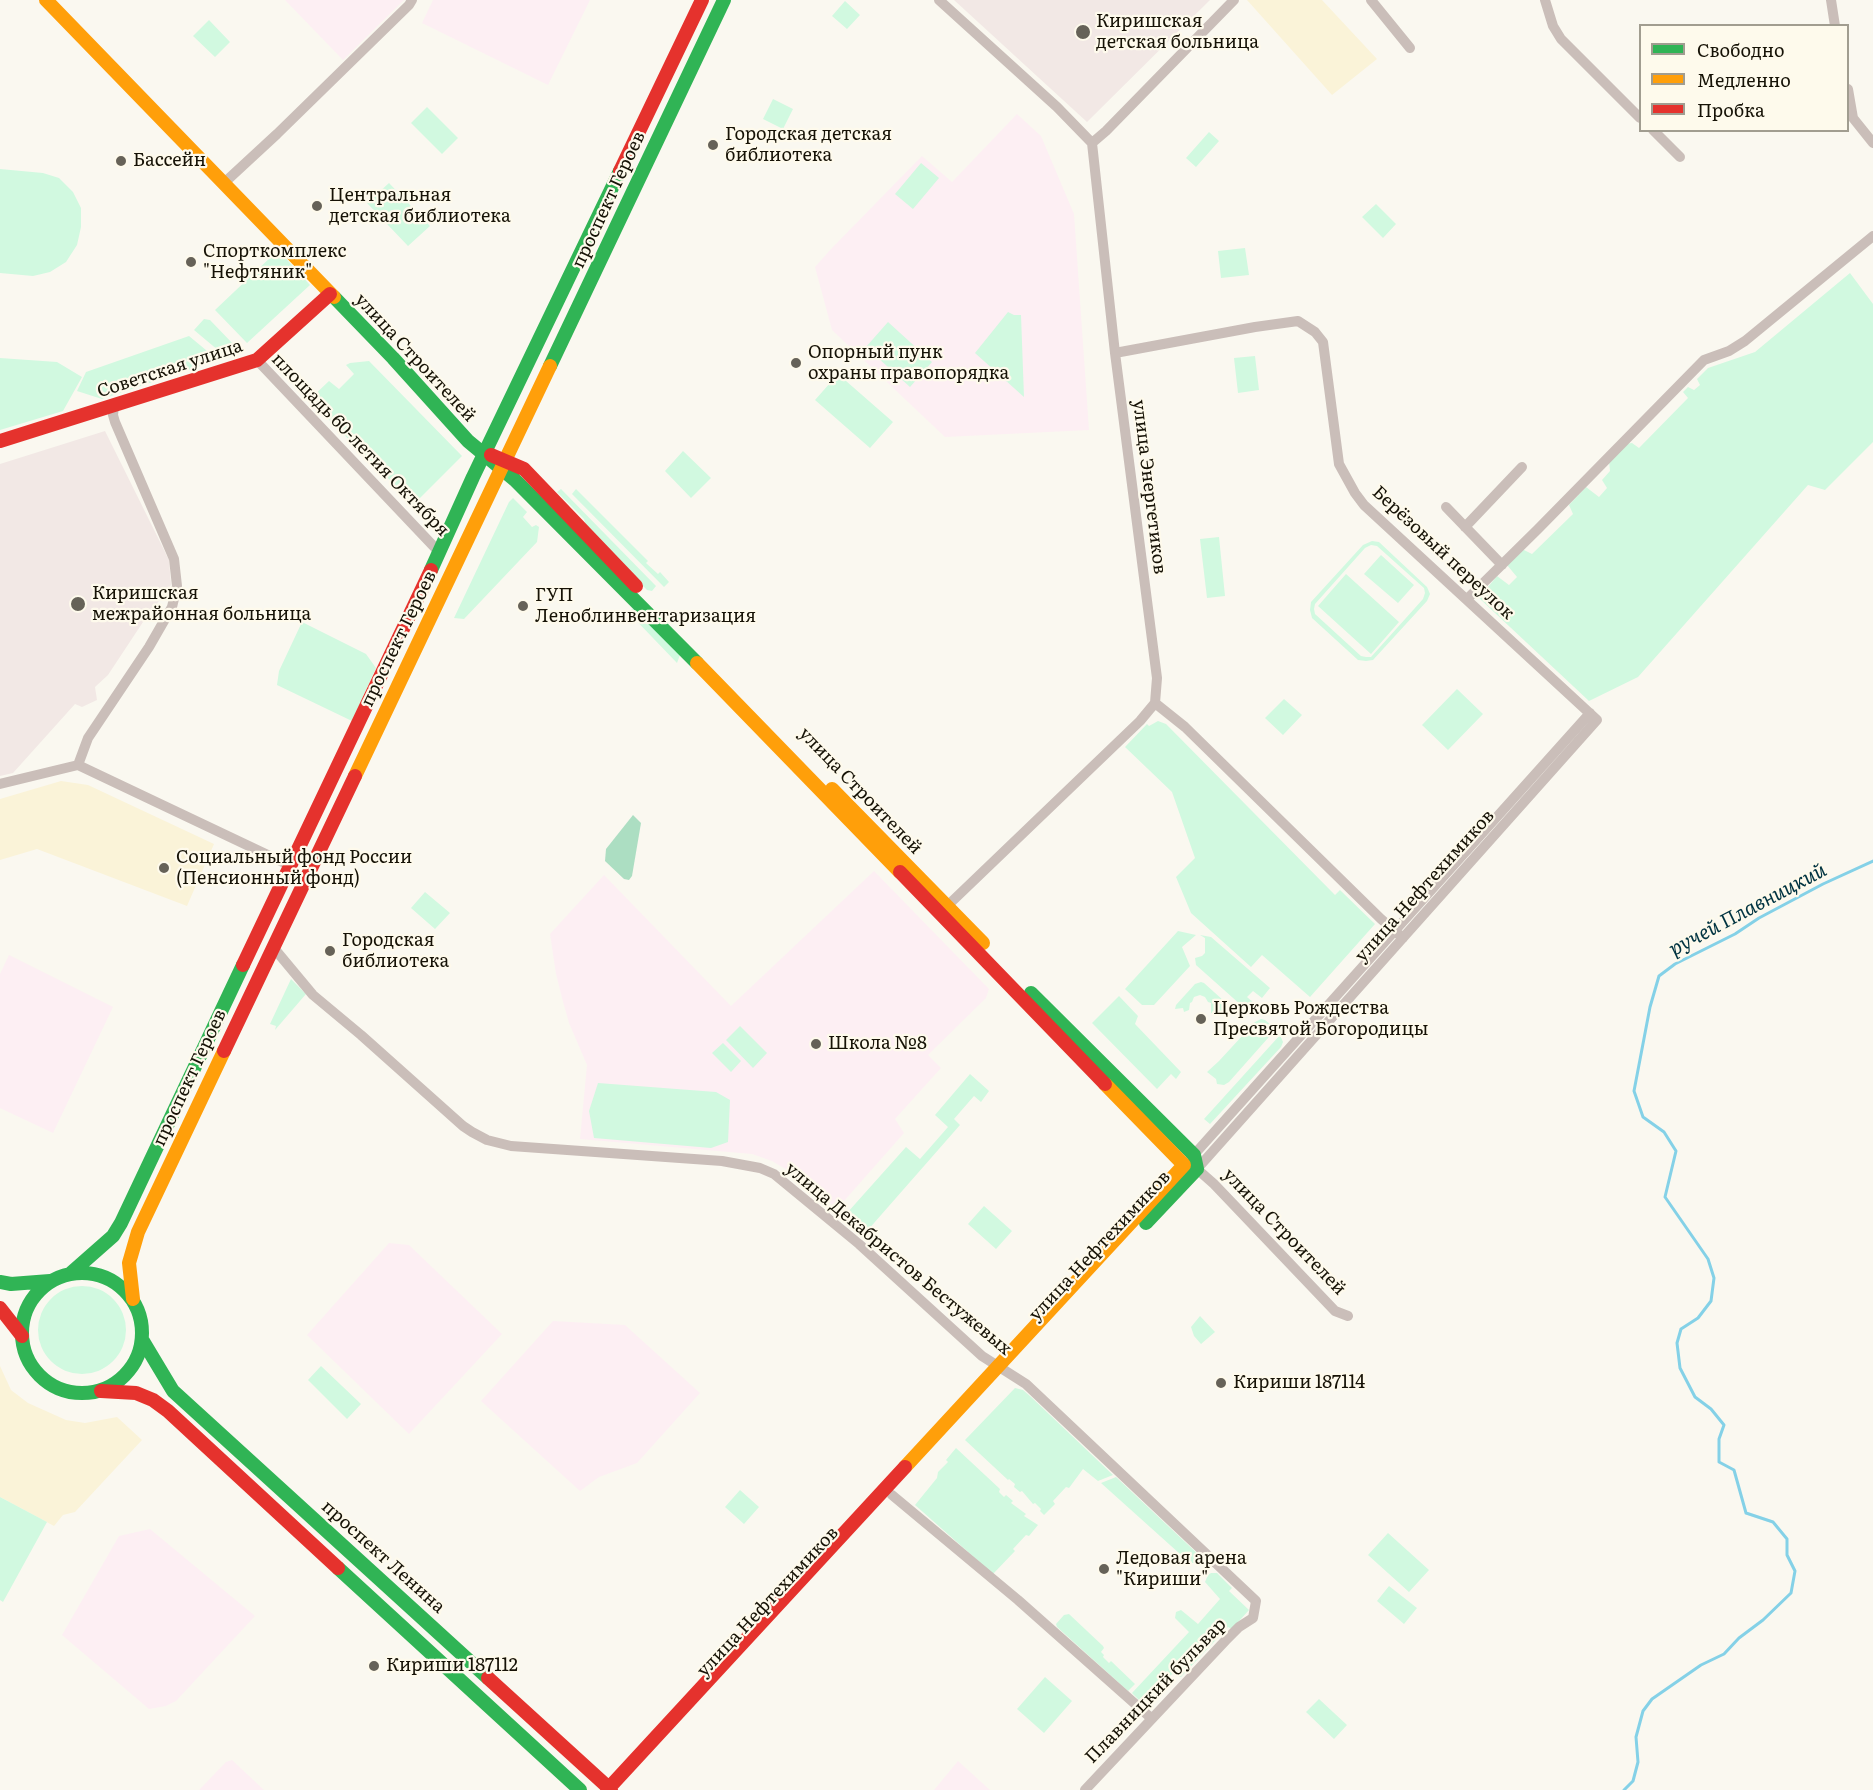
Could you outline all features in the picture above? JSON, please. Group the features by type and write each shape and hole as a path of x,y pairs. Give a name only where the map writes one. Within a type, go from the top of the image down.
{"street":[{"name":"улица Строителей","path":"46,0 393,358 468,441 503,465 524,469 943,910 997,959 1335,1311 1348,1316"},
{"path":"224,183 410,5 412,0"},
{"name":"проспект Героев","path":"71,1273 117,1230 702,0"},
{"name":"проспект Героев","path":"133,1299 129,1263 138,1232 724,0"},
{"path":"939,0 1057,107 1092,143 1234,0"},
{"path":"1371,0 1410,48"},
{"path":"1545,0 1553,26 1561,39 1639,116"},
{"path":"1831,0 1835,24"},
{"path":"1849,95 1853,118 1873,143"},
{"path":"1655,132 1680,157"},
{"name":"улица Энергетиков","path":"1092,143 1115,353 1157,678 1155,703"},
{"path":"1467,599 1704,360 1729,351 1745,341 1873,236"},
{"name":"Советская улица","path":"0,441 256,360 330,294"},
{"name":"Берёзовый переулок","path":"1115,353 1298,321 1315,332 1323,342 1339,464 1364,505 1594,717"},
{"name":"площадь 60-летия Октября","path":"256,360 439,552"},
{"path":"78,765 88,738 149,647 172,607 177,586 174,559 115,422 114,406"},
{"path":"1465,527 1522,467"},
{"path":"1446,507 1502,565"},
{"path":"943,910 1140,721 1155,703 1185,727 1398,935"},
{"name":"улица Нефтехимиков","path":"612,1789 892,1495 1594,717"},
{"path":"0,784 78,765 291,866"},
{"name":"улица Декабристов Бестужевых","path":"273,947 313,995 456,1120 487,1140 511,1146 722,1161 760,1168 774,1174 859,1244 982,1356 1026,1384 1256,1601 1253,1618"},
{"path":"0,1282 11,1284 50,1281 71,1273 94,1273 116,1282 133,1299 140,1314 143,1330 143,1341 135,1363 121,1380 101,1391 74,1393 58,1389 45,1381 34,1369 26,1354 22,1336 24,1315 34,1296 50,1281"},
{"path":"0,1308 22,1336"},
{"name":"проспект Ленина","path":"143,1341 173,1391 612,1789"},
{"path":"612,1789 1003,1370"},
{"name":"проспект Ленина","path":"101,1391 136,1393 153,1400 168,1411 580,1790"},
{"path":"892,1495 1018,1600 1151,1718"},
{"name":"Плавницкий бульвар","path":"1085,1790 1239,1627 1253,1618"}],"shaded area":[{"path":"285,0 404,0 343,60"},
{"path":"433,0 590,0 548,85 422,23"},
{"name":"Киришская детская больница","path":"954,0 1210,0 1087,122"},
{"path":"1247,0 1322,0 1377,59 1332,95"},
{"path":"1017,114 1041,136 1074,214 1089,430 945,437 832,330 815,267 922,156 952,182"},
{"name":"Киришская межрайонная больница","path":"105,431 169,560 171,585 108,675 95,687 97,700 82,707 75,704 13,773 0,776 0,464"},
{"path":"61,781 88,785 214,844 187,906 37,849 0,860 0,799"},
{"name":"Школа №8","path":"874,871 989,989 986,998 928,1055 941,1068 895,1119 904,1133 837,1209 799,1177 772,1161 752,1154 580,1139 587,1065 569,1023 556,974 550,934 604,875 731,1006"},
{"path":"9,955 113,1007 53,1133 0,1108 0,974"},
{"path":"389,1243 409,1245 502,1334 409,1434 307,1335"},
{"path":"553,1321 625,1325 700,1393 637,1463 599,1477 580,1491 481,1401"},
{"path":"0,1366 11,1390 28,1403 66,1420 85,1423 117,1417 142,1440 75,1512 63,1515 54,1526 0,1497"},
{"path":"150,1529 255,1616 176,1701 166,1706 149,1709 62,1635 119,1536"},
{"path":"232,1760 264,1790 199,1790 226,1762"},
{"path":"958,1761 990,1790 934,1790"}],"green space":[{"path":"845,1 860,15 847,29 832,16"},
{"path":"209,20 230,42 215,57 193,36"},
{"path":"773,99 793,109 783,129 763,119"},
{"path":"427,107 458,138 442,154 411,123"},
{"path":"1209,132 1219,141 1196,167 1186,158"},
{"path":"921,163 939,178 913,209 895,194"},
{"path":"0,169 43,173 59,178 73,192 81,208 81,227 77,245 66,262 50,272 33,276 0,273"},
{"path":"389,183 430,226 408,246 367,203"},
{"path":"1376,204 1396,224 1383,238 1362,217"},
{"path":"1245,248 1249,275 1221,278 1218,251"},
{"path":"280,252 310,285 247,343 215,310 273,255"},
{"path":"1850,273 1873,304 1873,442 1825,490 1808,485 1638,677 1589,701 1479,598 1497,576 1509,585 1517,577 1507,565 1522,549 1532,554 1573,514 1569,505 1586,487 1599,497 1607,488 1602,480 1610,471 1609,461 1625,444 1632,443 1639,448 1688,398 1683,392 1688,387 1694,390 1700,385 1697,379 1708,368 1755,352"},
{"path":"1008,312 1021,315 1024,397 975,353"},
{"path":"204,319 210,320 236,347 236,350 229,356 225,356 194,330"},
{"path":"888,322 932,362 910,387 866,347"},
{"path":"189,336 218,360 102,399 77,391 86,372"},
{"path":"1255,356 1259,390 1238,393 1234,358"},
{"path":"0,358 57,362 82,377 63,411 0,430"},
{"path":"369,361 462,456 414,504 309,400 329,381 339,389 354,374 346,365"},
{"path":"838,374 893,422 870,448 815,400"},
{"path":"683,451 711,478 691,498 665,471"},
{"path":"561,489 656,586 652,591 647,590 587,529 584,519 557,492"},
{"path":"576,489 648,561 646,563 658,574 660,572 669,582 664,587 572,494"},
{"path":"513,498 527,512 523,517 532,527 536,525 539,527 537,542 464,619 454,618 509,502"},
{"path":"1219,537 1225,596 1207,598 1200,539"},
{"path":"1372,541 1379,542 1427,587 1430,594 1427,601 1373,660 1366,661 1358,660 1312,618 1310,610 1311,602 1363,545","holes":["1371,545 1377,546 1424,588 1425,593 1423,599 1371,657 1366,657 1361,656 1315,614 1314,609 1315,604 1365,548"]},
{"path":"1381,555 1414,585 1398,603 1364,574"},
{"path":"1346,574 1399,622 1371,654 1318,606"},
{"path":"637,608 680,655 677,663 628,612"},
{"path":"302,622 366,654 376,668 352,721 277,685 279,671"},
{"path":"1457,689 1483,714 1448,750 1422,725"},
{"path":"1284,699 1302,715 1283,735 1265,718"},
{"path":"1158,721 1166,724 1335,895 1340,890 1375,924 1310,997 1262,955 1251,967 1191,913 1176,877 1195,858 1172,792 1125,747 1147,724 1149,726"},
{"path":"633,815 641,823 632,876 629,880 624,879 605,861 606,849"},
{"path":"425,892 450,913 435,929 411,908"},
{"path":"1178,931 1196,935 1182,947 1190,966 1154,1005 1142,1005 1125,989"},
{"path":"1200,935 1211,937 1270,988 1262,998 1253,991 1247,997 1256,1005 1254,1007 1242,1006 1196,965 1195,958 1205,953 1205,938"},
{"path":"291,979 306,994 275,1030 276,1026 270,1024"},
{"path":"1201,982 1224,1001 1225,1014 1211,1013 1211,1003 1200,995 1194,997 1189,1010 1184,1012 1183,1008 1175,1009 1195,984"},
{"path":"1119,996 1138,1016 1135,1024 1181,1072 1176,1079 1171,1074 1157,1089 1092,1023"},
{"path":"1261,1019 1276,1029 1229,1082 1224,1085 1217,1084 1216,1079 1207,1072 1255,1022"},
{"path":"740,1026 767,1053 753,1068 726,1040"},
{"path":"1280,1035 1283,1042 1281,1047 1210,1124 1204,1119"},
{"path":"723,1043 741,1061 731,1072 712,1053"},
{"path":"970,1074 989,1091 981,1102 974,1096 954,1119 960,1125 867,1231 847,1213 906,1147 920,1159 948,1127 935,1115"},
{"path":"598,1083 716,1092 730,1100 728,1142 711,1148 594,1138 589,1111"},
{"path":"984,1206 1012,1231 996,1249 968,1224"},
{"path":"82,1286 99,1290 113,1299 122,1313 126,1330 122,1347 113,1361 99,1370 82,1374 65,1370 51,1361 42,1347 38,1330 42,1313 51,1299 65,1290"},
{"path":"1200,1316 1215,1332 1201,1344 1194,1336 1191,1327"},
{"path":"321,1366 361,1404 347,1419 308,1380"},
{"path":"1015,1388 1023,1390 1030,1396 1113,1475 1098,1481 1083,1469 1069,1488 1066,1487 1053,1501 1055,1504 1044,1515 1035,1503 1033,1504 1022,1491 1014,1487 1015,1484 965,1440"},
{"path":"956,1448 1000,1489 999,1492 1004,1497 1006,1495 1013,1501 1011,1503 1026,1514 1024,1516 1038,1525 1013,1549 1015,1551 993,1574 915,1505 937,1478 938,1472 948,1462 946,1460"},
{"path":"1116,1477 1200,1556 1201,1561 1190,1563 1101,1483"},
{"path":"740,1490 759,1507 744,1524 725,1507"},
{"path":"0,1497 47,1522 3,1602 0,1600"},
{"path":"1388,1533 1429,1570 1409,1592 1368,1555"},
{"path":"1211,1573 1217,1573 1232,1588 1229,1591 1249,1610 1232,1629 1228,1627 1181,1677 1172,1674 1144,1705 1132,1693 1189,1632 1175,1618 1176,1612 1181,1610 1198,1624 1220,1599 1205,1582"},
{"path":"1389,1586 1417,1608 1404,1624 1377,1601"},
{"path":"1069,1614 1103,1646 1101,1652 1103,1657 1109,1663 1111,1661 1135,1684 1128,1691 1057,1627 1056,1624 1064,1615"},
{"path":"1045,1677 1072,1701 1044,1733 1017,1709"},
{"path":"1319,1699 1347,1725 1334,1739 1306,1712"}],"waterway":[{"name":"ручей Плавницкий","path":"1624,1790 1633,1781 1638,1762 1636,1737 1643,1711 1652,1699 1701,1665 1724,1654 1739,1638 1763,1620 1791,1593 1795,1571 1787,1555 1787,1539 1773,1522 1746,1513 1734,1470 1719,1462 1719,1439 1724,1425 1711,1409 1695,1397 1680,1368 1677,1343 1681,1329 1698,1318 1711,1301 1714,1278 1708,1259 1665,1197 1676,1151 1664,1132 1643,1117 1634,1091 1650,1007 1659,976 1675,964 1735,934 1759,918 1823,884 1873,861"}],"traffic: fast":[{"path":"550,366 724,0"},
{"path":"431,570 473,477 620,171"},
{"path":"334,297 468,441 515,480 697,663"},
{"path":"71,1273 113,1236 121,1223 243,965"},
{"path":"1031,993 1194,1155 1197,1169 1146,1223"},
{"path":"82,1273 105,1277 125,1290 138,1310 142,1333 138,1356 125,1376 105,1389 82,1393 59,1389 39,1376 26,1356 22,1333 26,1310 39,1290 59,1277 82,1273"},
{"path":"0,1282 11,1284 50,1281"},
{"path":"143,1341 173,1391 488,1678"},
{"path":"338,1568 580,1790"}],"traffic: slow":[{"path":"46,0 334,297"},
{"path":"355,776 550,366"},
{"path":"697,663 900,872"},
{"path":"832,789 983,943"},
{"path":"133,1299 129,1263 138,1232 224,1051"},
{"path":"905,1467 1184,1165 1105,1084"}],"traffic: jam":[{"path":"620,171 702,0"},
{"path":"0,441 257,360 330,294"},
{"path":"491,455 524,469 636,586"},
{"path":"243,965 431,570"},
{"path":"224,1051 355,776"},
{"path":"900,872 1105,1084"},
{"path":"0,1308 22,1336"},
{"path":"101,1391 136,1393 153,1400 168,1411 338,1568"},
{"path":"607,1790 905,1467"},
{"path":"488,1678 611,1790"}],"place":[{"name":"Киришская детская больница","path":"1083,32"},
{"name":"Городская детская библиотека","path":"713,145"},
{"name":"Бассейн","path":"121,161"},
{"name":"Центральная детская библиотека","path":"317,206"},
{"name":"Спорткомплекс \"Нефтяник\"","path":"191,262"},
{"name":"Опорный пунк охраны правопорядка","path":"796,363"},
{"name":"Киришская межрайонная больница","path":"78,604"},
{"name":"ГУП Леноблинвентаризация","path":"523,606"},
{"name":"Социальный фонд России (Пенсионный фонд)","path":"164,868"},
{"name":"Городская библиотека","path":"330,951"},
{"name":"Церковь Рождества Пресвятой Богородицы","path":"1201,1019"},
{"name":"Школа №8","path":"816,1044"},
{"name":"Кириши 187114","path":"1221,1383"},
{"name":"Ледовая арена \"Кириши\"","path":"1104,1569"},
{"name":"Кириши 187112","path":"374,1666"}]}
